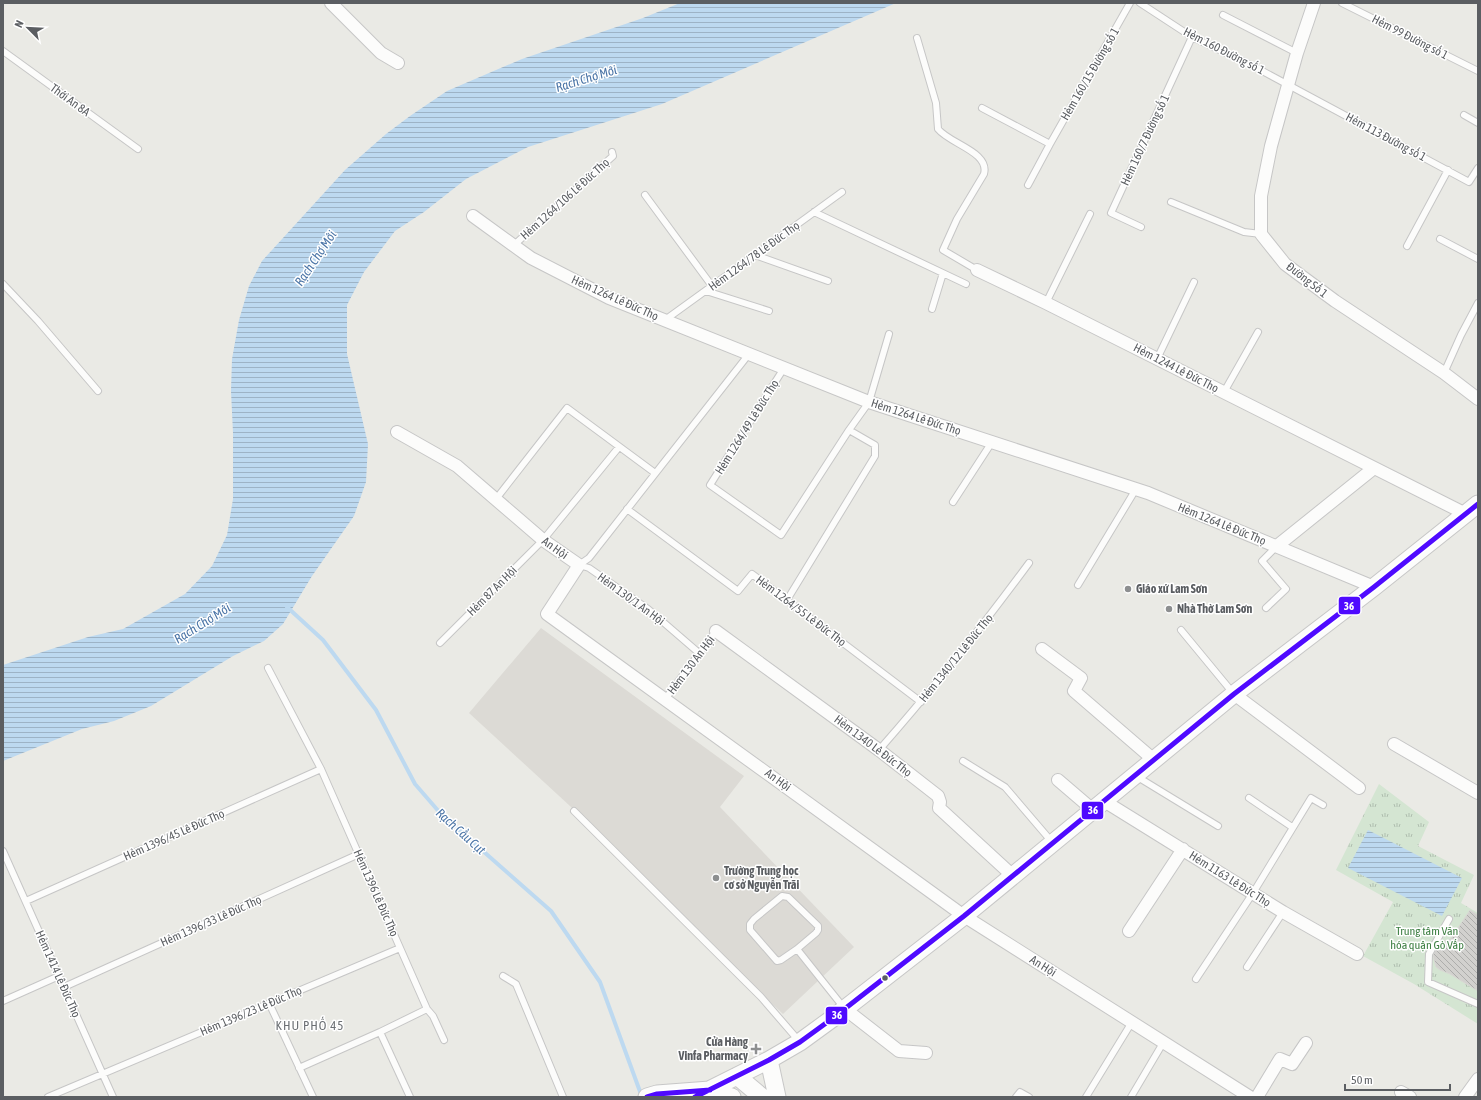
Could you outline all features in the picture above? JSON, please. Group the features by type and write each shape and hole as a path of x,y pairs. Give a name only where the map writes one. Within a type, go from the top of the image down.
{"main road":[{"path":"703,1094 769,1060 800,1042 845,1009 964,916 1234,694 1374,587 1472,509"},
{"path":"769,1060 777,1097"},
{"path":"737,1076 762,1097"},
{"path":"652,1095 703,1094 732,1097"}],"street":[{"path":"331,3 381,54 398,63"},
{"path":"1261,234 1261,196 1271,146 1297,53 1314,3"},
{"name":"Hẻm 1264 Lê Đức Thọ","path":"473,216 531,258 610,298 869,402 1136,489 1374,587"},
{"name":"Đường Số 1","path":"1261,234 1285,264 1335,301 1444,373 1478,399"},
{"name":"Hẻm 1244 Lê Đức Thọ","path":"977,270 1046,303 1374,468 1472,509"},
{"name":"An Hội","path":"397,432 457,466 543,540 579,565 548,614 666,698 964,916 1250,1097"},
{"path":"1277,546 1374,468"},
{"name":"Hẻm 1340 Lê Đức Thọ","path":"716,631 879,750 938,796 940,802 939,808 1013,876"},
{"path":"1042,649 1081,678 1074,691 1154,760"},
{"path":"1234,694 1358,788"},
{"path":"1394,744 1478,793"},
{"name":"Hẻm 1163 Lê Đức Thọ","path":"1058,780 1099,806 1183,850 1282,912 1357,954"},
{"path":"1129,931 1183,850"},
{"path":"845,1009 899,1051 926,1053"},
{"path":"1257,1097 1280,1059 1292,1064 1306,1043"},
{"path":"1465,1097 1478,1078"}],"lane":[{"name":"Hẻm 160/15 Đường số 1","path":"1028,185 1130,3"},
{"name":"Hẻm 160 Đường số 1","path":"1140,3 1192,37 1253,66 1288,85"},
{"name":"Hẻm 99 Đường số 1","path":"1342,3 1478,71"},
{"path":"1223,15 1297,53"},
{"name":"Hẻm 160/7 Đường số 1","path":"1141,228 1111,213 1192,37"},
{"path":"918,38 936,103 938,129 949,138 979,156 985,166 984,174 957,219 943,250 977,270"},
{"name":"Thới An 8A","path":"3,51 138,149"},
{"name":"Hẻm 113 Đường số 1","path":"1288,85 1469,182 1478,168"},
{"path":"982,108 1050,144"},
{"path":"1464,115 1478,123"},
{"name":"Hẻm 1264/106 Lê Đức Thọ","path":"514,245 613,156 612,152"},
{"path":"1407,246 1448,170"},
{"name":"Hẻm 1264/78 Lê Đức Thọ","path":"665,320 842,192"},
{"path":"645,195 712,286"},
{"path":"1171,202 1244,232 1261,234"},
{"path":"814,212 966,284"},
{"path":"1046,303 1090,214"},
{"path":"1440,239 1478,259"},
{"path":"755,256 828,281"},
{"path":"932,309 943,273"},
{"path":"1157,359 1194,282"},
{"path":"3,284 38,321 98,391"},
{"path":"706,291 769,311"},
{"path":"1444,373 1461,335 1478,303"},
{"path":"1224,392 1258,332"},
{"path":"787,600 875,456 875,445 849,430 869,402 889,334"},
{"path":"579,565 589,558 749,354"},
{"name":"Hẻm 1264/49 Lê Đức Thọ","path":"784,368 710,485 781,535 849,430"},
{"path":"496,499 567,408 655,473"},
{"path":"953,502 992,442"},
{"path":"543,540 619,447"},
{"path":"1078,585 1136,489"},
{"name":"Hẻm 1264/55 Lê Đức Thọ","path":"627,509 738,591 752,574 921,702"},
{"name":"Hẻm 87 An Hội","path":"440,643 543,540"},
{"path":"1266,608 1286,589 1262,561 1277,546"},
{"name":"Hẻm 1340/12 Lê Đức Thọ","path":"879,750 921,702 984,624 1029,563"},
{"name":"Hẻm 130/1 An Hội","path":"579,565 589,568 648,609 699,653"},
{"path":"1181,630 1234,694"},
{"name":"Hẻm 130 An Hội","path":"666,698 716,631"},
{"name":"Hẻm 1396 Lê Đức Thọ","path":"268,668 322,769 427,1009 433,1016 444,1040"},
{"path":"963,761 1005,788 1053,843"},
{"name":"Hẻm 1396/45 Lê Đức Thọ","path":"26,901 322,769"},
{"path":"1135,775 1218,826"},
{"path":"1248,798 1292,827"},
{"path":"1196,979 1253,893 1311,798 1323,805"},
{"path":"574,811 761,997 800,1042"},
{"name":"Hẻm 1396/33 Lê Đức Thọ","path":"64,988 359,854"},
{"name":"Hẻm 1414 Lê Đức Thọ","path":"4,856 26,901 113,1097"},
{"path":"782,896 788,897 818,926 816,933 797,949 781,960 775,960 750,930 750,924 754,919 782,896"},
{"path":"1247,967 1282,912"},
{"path":"1449,919 1429,954 1428,982 1478,1004"},
{"name":"Hẻm 1396/23 Lê Đức Thọ","path":"48,1097 400,948"},
{"path":"797,949 845,1009"},
{"path":"3,1002 59,976"},
{"path":"502,976 516,984 563,1097"},
{"path":"269,1003 313,1097"},
{"path":"299,1068 380,1032 427,1009"},
{"path":"1086,1097 1132,1022"},
{"path":"380,1032 410,1097"},
{"path":"1131,1097 1163,1043"},
{"path":"1016,1097 1020,1092 1029,1097"}],"shaded area":[{"name":"Trường Trung học cơ sở Nguyễn Trãi","path":"541,628 744,776 720,807 854,947 783,1014 703,939 583,818 469,713"}],"green space":[{"name":"Trung tâm Văn hóa quận Gò Vấp","path":"1379,784 1429,822 1418,846 1474,875 1461,903 1478,913 1478,1024 1414,984 1363,956 1393,902 1336,870"}],"water":[{"name":"Rạch Chợ Mới","path":"680,3 896,3 662,104 528,147 466,179 424,212 395,231 364,272 347,305 347,354 368,444 366,482 354,516 312,576 283,624 264,641 233,656 151,706 114,721 82,729 3,761 3,665 88,637 123,629 185,594 212,566 227,535 233,499 233,433 231,391 232,359 239,320 249,286 262,261 345,170 386,134 447,91 522,59 643,18"},
{"path":"1368,830 1462,878 1442,916 1348,868"}],"building":[{"path":"1470,910 1478,915 1478,991 1436,967 1433,956 1436,946 1450,940"}],"waterway":[{"name":"Rạch Cầu Cụt","path":"287,607 323,640 376,710 415,784 441,814 551,911 600,982 642,1097"}],"transit line":[{"name":"36","path":"695,1097 769,1060 800,1042 833,1018 964,916 1234,694 1374,587 1478,504"},
{"name":"36","path":"647,1097 657,1094 710,1090"}],"place":[{"name":"Giáo xứ Lam Sơn","path":"1128,589"},
{"name":"Nhà Thờ Lam Sơn","path":"1169,609"},
{"name":"Trường Trung học cơ sở Nguyễn Trãi","path":"716,878"},
{"name":"Cửa Hàng Vinfa Pharmacy","path":"756,1049"}],"district":[{"name":"KHU PHỐ 45","path":"310,1025"}]}
